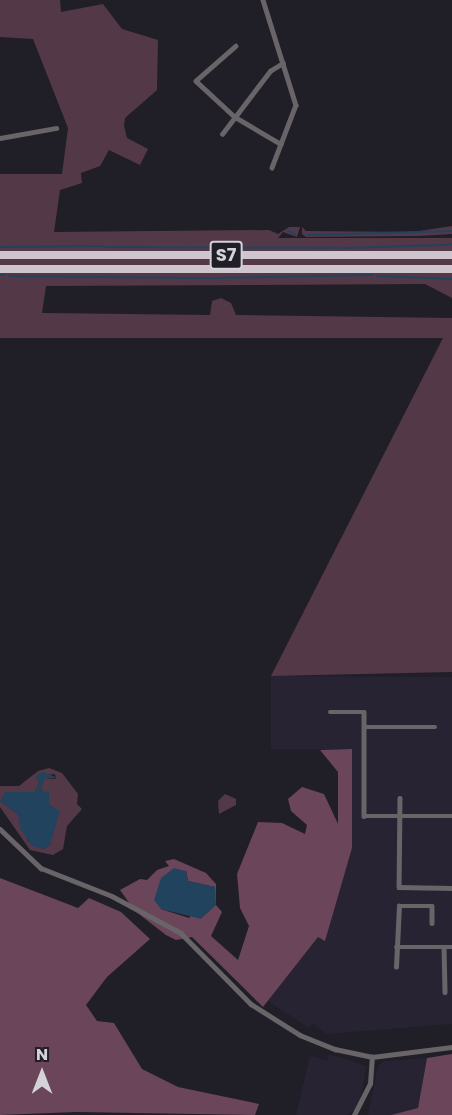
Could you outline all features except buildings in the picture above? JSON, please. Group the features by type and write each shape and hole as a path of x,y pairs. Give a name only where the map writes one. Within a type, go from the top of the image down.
{"highway":[{"name":"S7","path":"0,255 452,255"},
{"name":"S7","path":"0,269 452,269"}],"street":[{"path":"263,0 296,105 272,168"},
{"path":"236,46 196,81 236,117 281,144"},
{"path":"222,134 270,72 283,63"},
{"path":"0,138 56,128"},
{"path":"330,712 364,712 364,816 452,816"},
{"path":"364,727 435,727"},
{"path":"400,798 399,887 452,888"},
{"path":"0,829 41,868 112,896 181,933 268,1017 335,1049 372,1057 452,1047"},
{"path":"396,967 399,906 432,906 432,923"},
{"path":"396,947 452,947"},
{"path":"444,947 445,992"},
{"path":"354,1115 370,1084 372,1057"}],"shaded area":[{"path":"0,0 60,0 61,12 103,4 122,29 158,40 157,90 125,118 127,138 148,149 140,165 109,150 100,166 81,173 82,183 60,190 54,232 269,230 278,234 289,227 300,227 297,237 283,232 278,238 452,238 452,251 0,251 0,174 62,174 68,128 33,39 0,37"},
{"path":"452,226 452,234 419,236 306,237 302,234 302,227 306,231 413,232"},
{"path":"0,258 452,258 452,266 0,266"},
{"path":"0,273 452,273 452,298 425,284 46,286 42,313 210,315 212,301 221,298 231,303 236,315 452,318 452,672 271,676 443,338 0,338"},
{"path":"271,676 452,677 452,1024 326,1034 313,1023 309,1028 268,1001 318,936 325,940 352,749 271,749"},
{"path":"352,749 352,848 325,941 318,937 263,1007 192,937 176,940 166,935 135,911 120,890 140,879 147,880 157,870 169,866 165,861 174,859 206,873 216,884 216,905 222,912 211,936 238,960 249,926 240,908 237,874 258,822 282,823 305,834 307,825 291,811 288,799 302,787 324,794 338,824 338,772 320,750","holes":["186,871 188,881 215,887 189,918 161,909"]},
{"path":"49,768 62,773 78,794 77,804 82,809 67,826 63,849 53,855 30,850 0,807 0,801 0,786 19,786 38,771","holes":["55,774 56,779 45,778 41,787 43,793 49,793 49,805 57,810 50,845 43,849 28,841 18,814 0,801 35,792 40,782 36,777"]},
{"path":"225,794 236,799 236,805 219,814 218,801"},
{"path":"0,878 78,908 89,898 121,912 150,939 107,977 86,1005 97,1021 114,1023 142,1069 178,1087 259,1104 255,1115 76,1112 0,1115"},
{"path":"329,1054 366,1066 362,1093 355,1110 346,1115 296,1115 310,1056 327,1061"},
{"path":"452,1054 452,1115 391,1115 418,1108 427,1058"},
{"path":"427,1058 418,1108 391,1115 368,1115 378,1066 384,1061"}],"water":[{"path":"43,772 58,778 46,778 41,787 43,793 49,790 49,805 60,811 50,845 43,849 32,846 20,828 18,814 0,801 5,792 35,792 40,782 35,777"},
{"path":"174,868 186,871 188,881 215,887 216,905 201,919 161,909 154,900 161,878"}],"waterway":[{"path":"289,231 296,235"},
{"path":"307,235 452,231"},
{"path":"444,245 452,244"},
{"path":"344,248 442,245"},
{"path":"0,247 103,246"},
{"path":"105,247 341,248"},
{"path":"0,275 5,275"},
{"path":"9,276 217,278 373,275"},
{"path":"377,276 452,279"}]}
